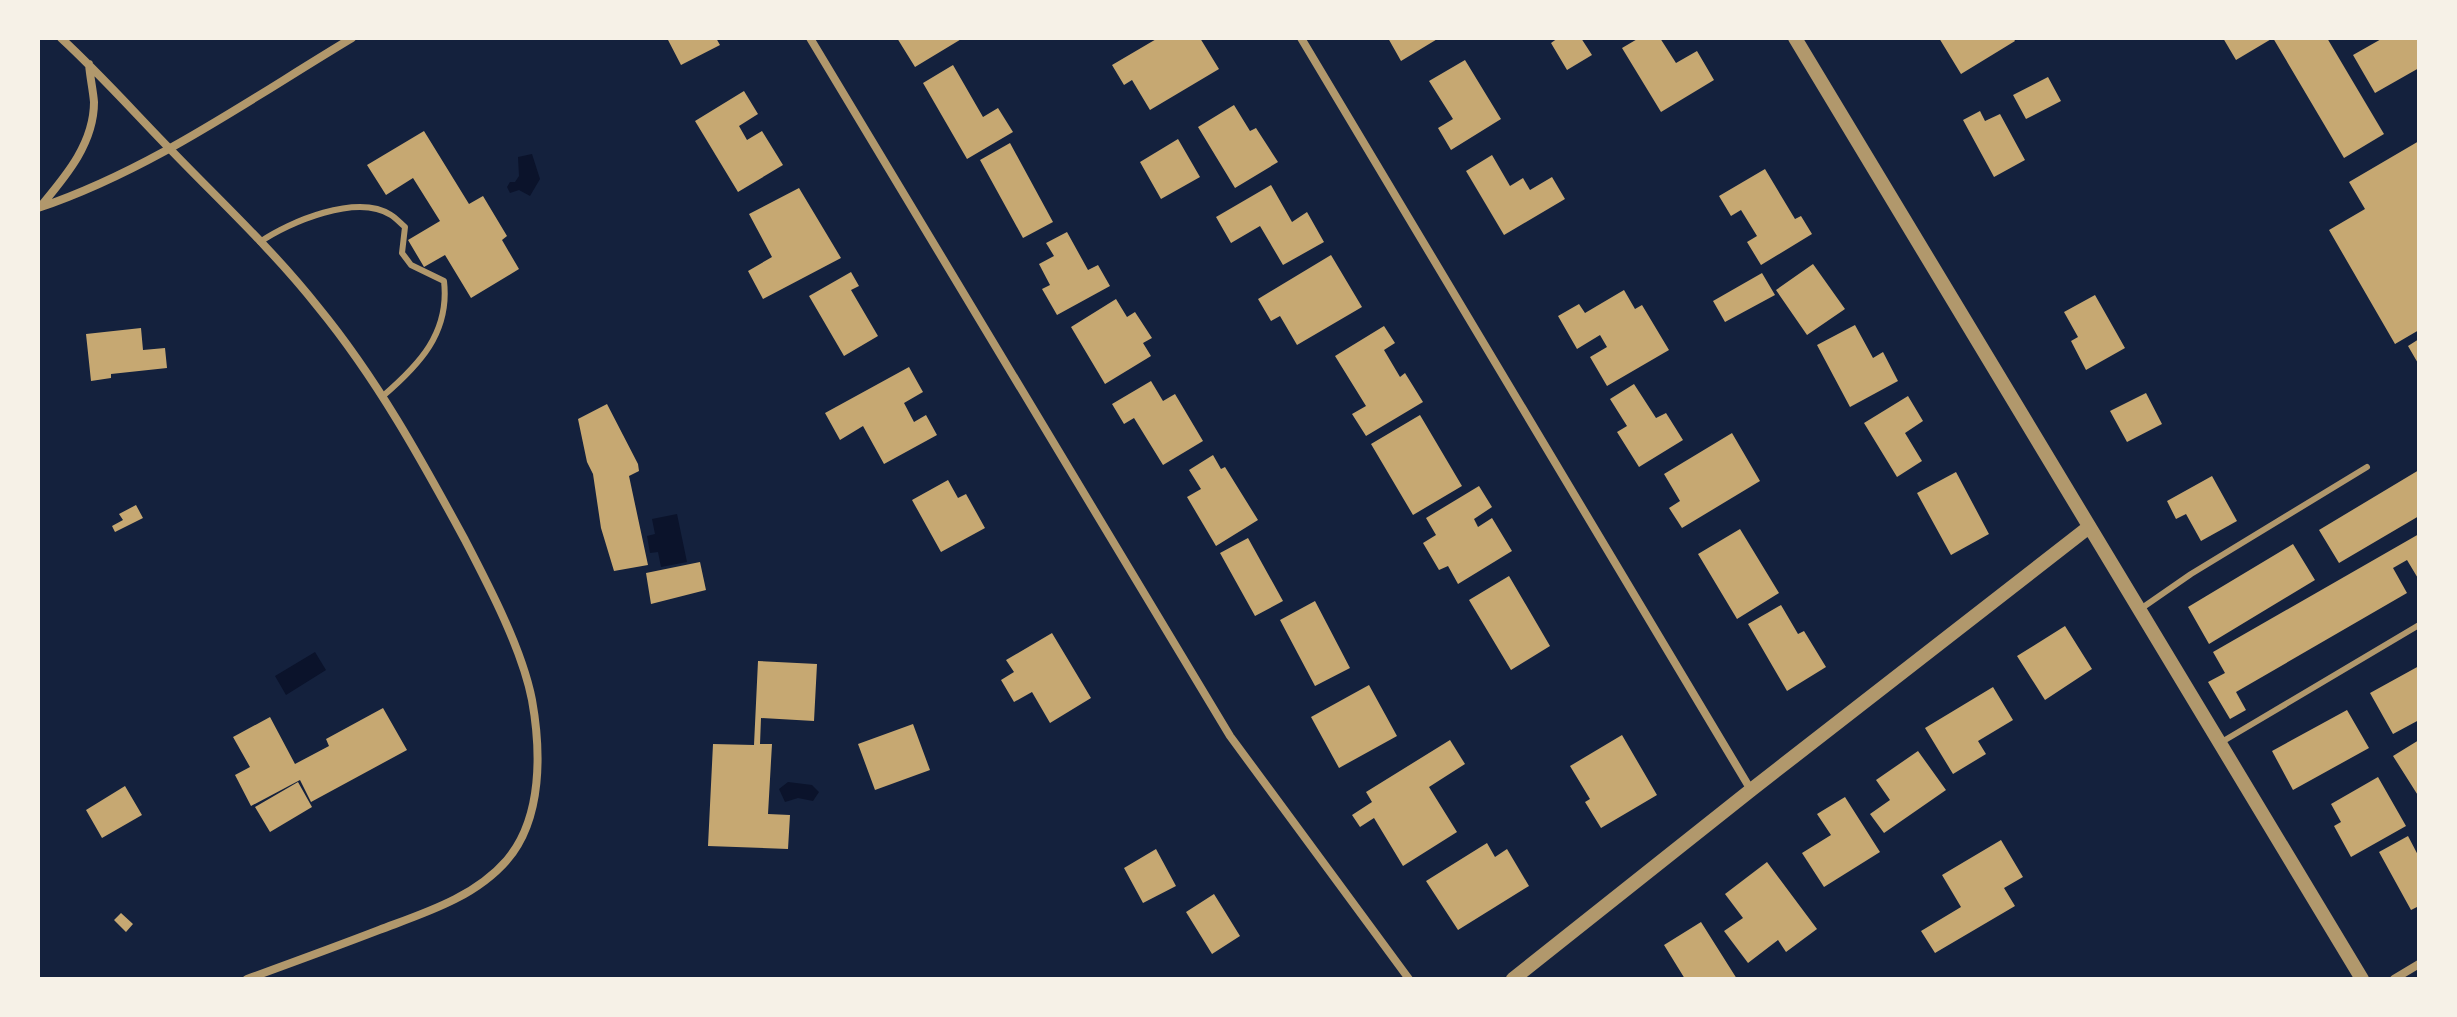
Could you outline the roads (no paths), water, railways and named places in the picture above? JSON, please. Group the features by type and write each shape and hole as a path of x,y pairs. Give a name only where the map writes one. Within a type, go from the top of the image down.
{"street":[{"path":"61,38 260,242 316,304 383,396 477,564 506,625 531,696 537,737 536,780 529,819 508,859 481,883 448,904 247,979"},
{"path":"39,207 85,192 170,149 352,38"},
{"path":"810,38 1230,736 1409,979"},
{"path":"1301,38 1751,790"},
{"path":"1795,38 2362,979"},
{"path":"39,207 73,169 89,131 94,104 89,64"},
{"path":"1513,979 2089,527"},
{"path":"2394,979 2419,964"}],"lane":[{"path":"260,242 297,220 338,210 360,208 389,213 405,227 402,253 411,265 444,281 442,321 433,345 414,369 383,396"},
{"path":"2139,610 2191,574 2367,467"},
{"path":"2220,743 2419,625"}],"water":[{"path":"532,154 540,179 530,196 519,190 510,193 507,187 519,176 518,157"},
{"path":"677,514 687,562 661,567 658,552 650,553 647,536 655,534 652,519"},
{"path":"315,652 326,670 286,695 275,676"},
{"path":"788,782 812,785 819,792 813,801 798,798 785,802 779,789"}]}
